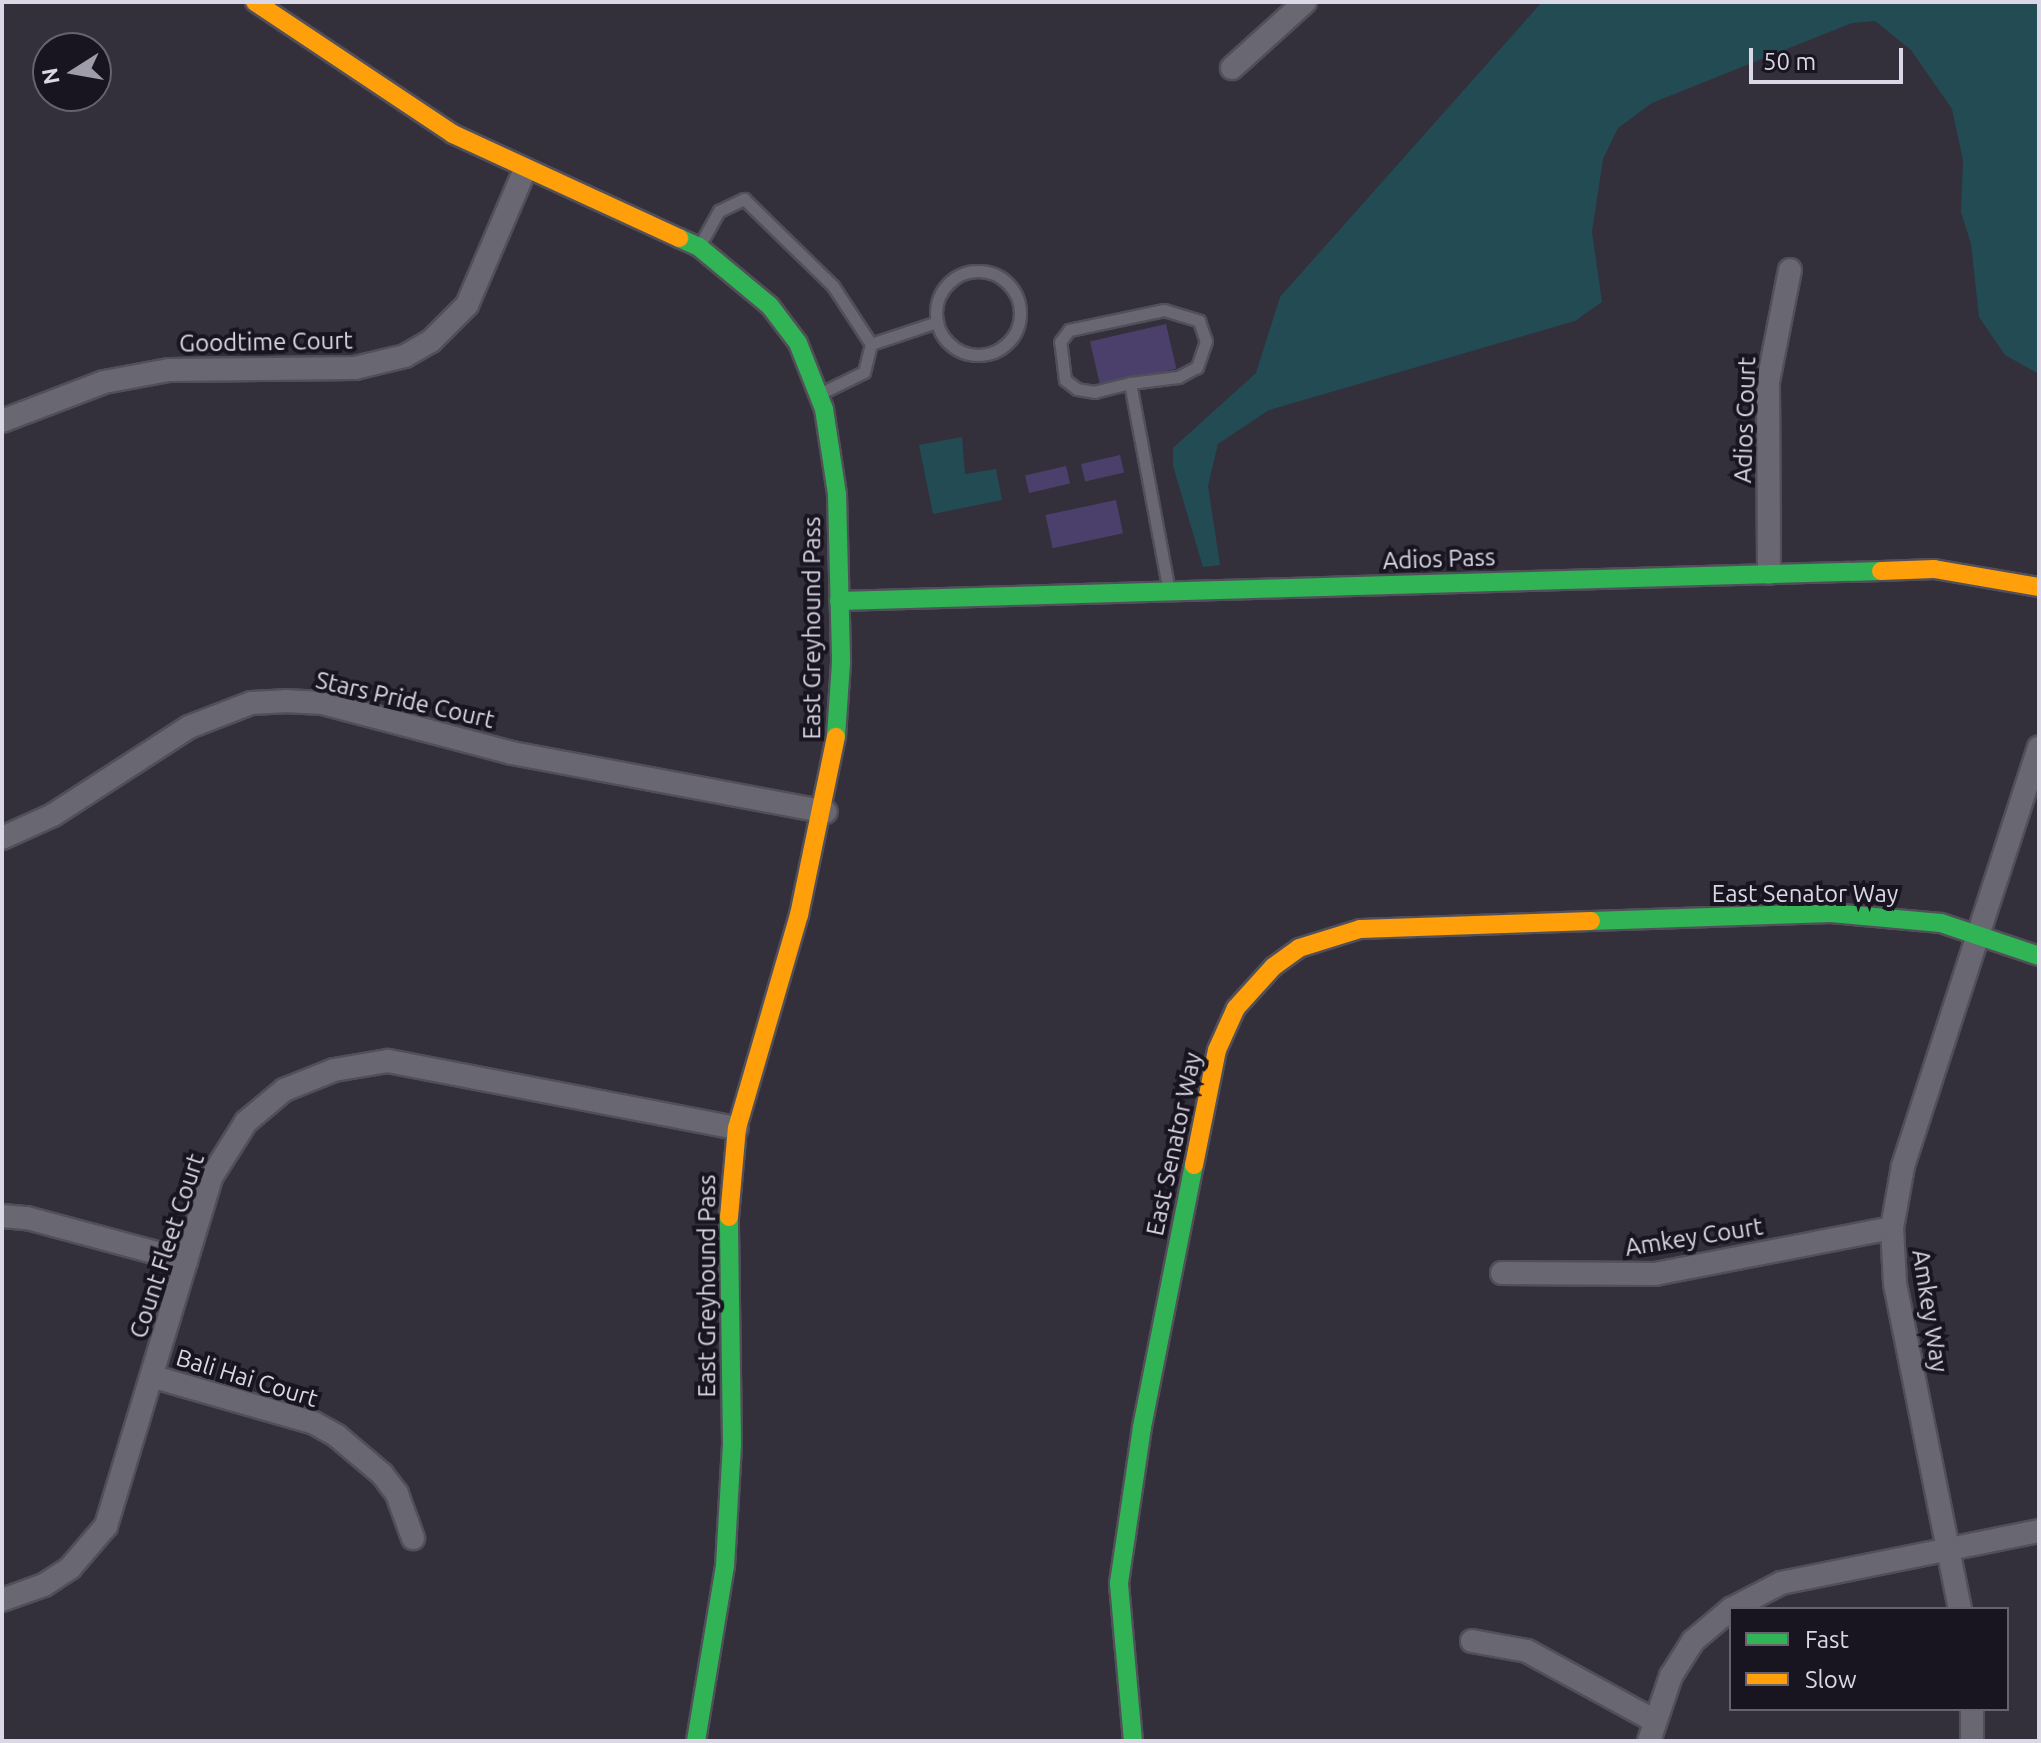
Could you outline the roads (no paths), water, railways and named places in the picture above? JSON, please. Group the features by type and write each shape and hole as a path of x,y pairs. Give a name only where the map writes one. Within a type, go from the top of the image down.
{"street":[{"name":"East Greyhound Pass","path":"255,2 453,134 525,170 699,247 770,306 798,343 819,394 837,494 839,713 826,812 737,1128 726,1246 732,1443 725,1566 696,1741"},
{"path":"1232,68 1305,2"},
{"name":"Goodtime Court","path":"2,421 104,382 169,370 355,368 405,356 431,341 467,305 525,170"},
{"name":"Adios Court","path":"1769,573 1768,382 1790,270"},
{"name":"Adios Pass","path":"839,601 1934,569 2039,587"},
{"name":"Stars Pride Court","path":"2,838 53,815 189,727 251,703 285,701 323,703 512,753 826,812"},
{"name":"Amkey Way","path":"1960,1607 1895,1283 1892,1228 1903,1166 2039,748"},
{"name":"East Senator Way","path":"1133,1741 1120,1636 1123,1536 1217,1050 1236,1008 1254,984 1299,948 1360,929 1856,913 1901,916 1978,934 2039,956"},
{"name":"Count Fleet Court","path":"2,1600 44,1585 70,1568 106,1526 154,1377 212,1176 246,1122 284,1090 356,1064 422,1066 737,1128"},
{"path":"2,1216 27,1218 186,1261"},
{"name":"Amkey Court","path":"1502,1273 1655,1274 1892,1228"},
{"name":"Bali Hai Court","path":"154,1377 314,1423 337,1436 389,1484 413,1538"},
{"path":"1735,1607 1781,1583 2039,1531"},
{"path":"1472,1641 1527,1651 1652,1731 1671,1676 1693,1641 1729,1611"},
{"path":"1972,1711 1972,1741"}],"lane":[{"path":"699,247 719,211 744,199 833,286 871,344 864,372 819,394"},
{"path":"973,271 999,276 1010,285 1020,310 1013,337 991,353 963,352 951,345 937,322 936,308 948,283 973,271"},
{"path":"1164,310 1199,321 1206,341 1197,367 1178,377 1130,383 1095,392 1077,389 1065,380 1060,342 1069,330 1164,310"},
{"path":"871,344 937,322"},
{"path":"1130,383 1169,591"}],"water":[{"path":"1542,2 2039,2 2039,374 2005,355 1979,317 1971,244 1961,212 1963,160 1952,109 1911,50 1875,21 1852,23 1652,103 1618,128 1603,159 1592,232 1602,302 1575,321 1269,410 1218,444 1208,486 1220,565 1203,567 1173,466 1173,448 1256,373 1280,297"},
{"path":"962,437 965,474 996,469 1002,500 933,514 919,445"}]}
